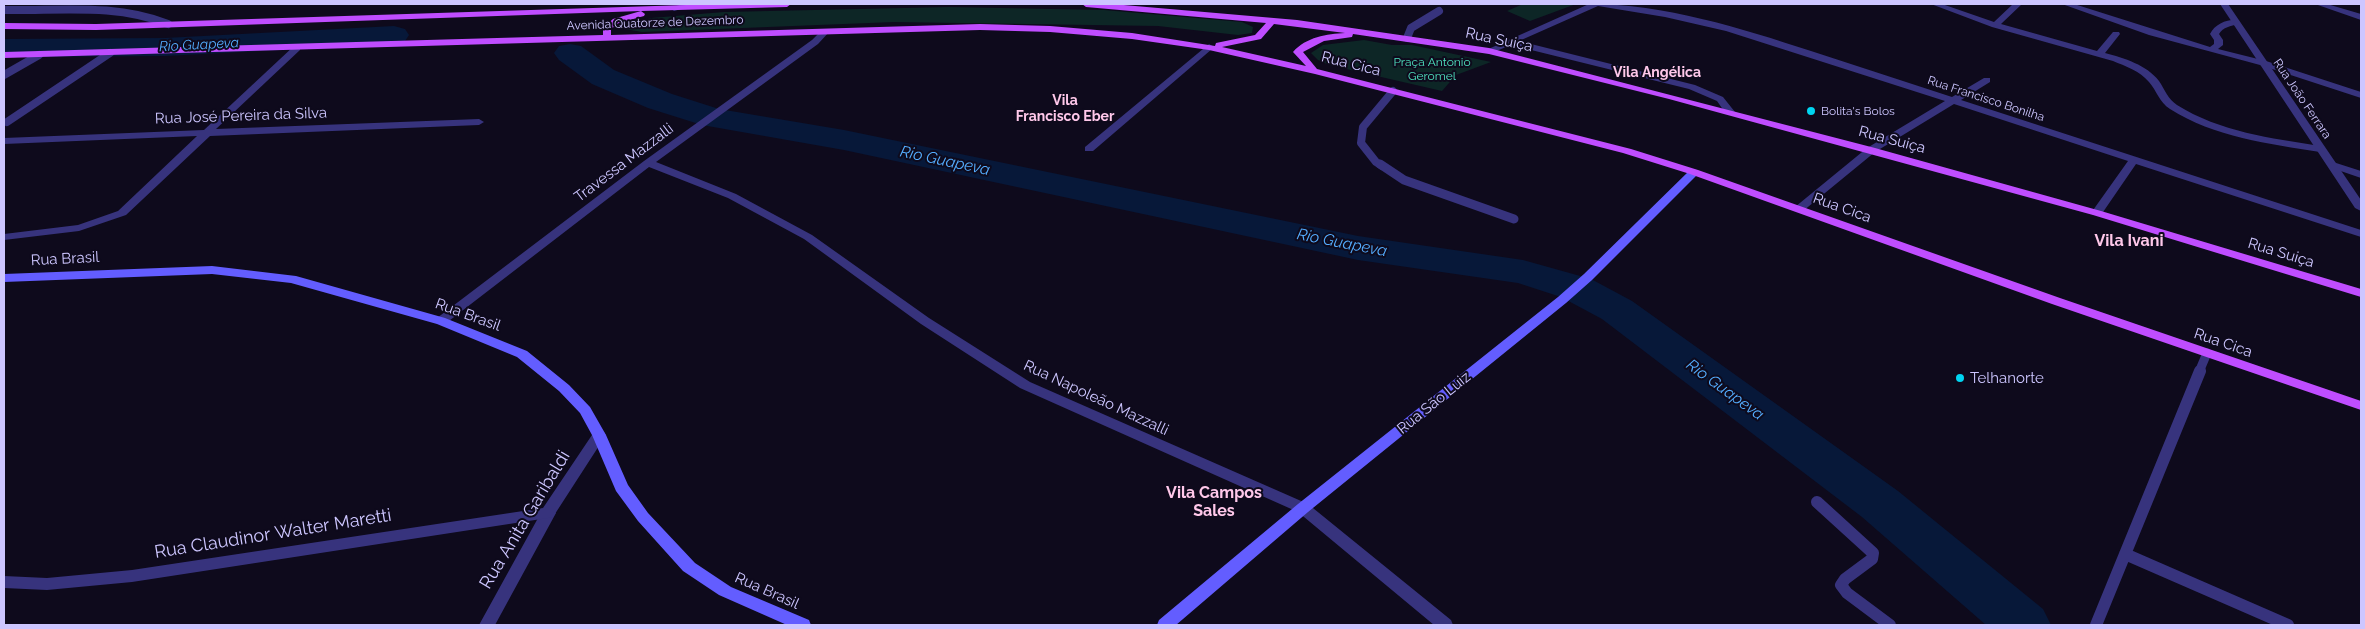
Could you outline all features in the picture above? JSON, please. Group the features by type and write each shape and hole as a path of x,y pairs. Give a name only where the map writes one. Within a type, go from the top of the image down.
{"main road":[{"name":"Avenida Quatorze de Dezembro","path":"4,26 96,27 787,4"},
{"path":"1086,4 1272,21"},
{"path":"607,37 607,28 616,21 633,15 673,8"},
{"path":"1209,47 1249,41 1258,37 1272,21"},
{"name":"Rua Suiça","path":"1272,21 1407,38 1489,52 1730,112 1871,150 2097,213 2361,292"},
{"name":"Avenida Quatorze de Dezembro","path":"4,55 980,27 1050,29 1132,36 1209,47 1303,68"},
{"path":"1316,71 1301,58 1298,52 1304,46 1325,38 1372,34"},
{"name":"Rua Cica","path":"1303,68 1627,151 1694,172 2361,406"},
{"name":"Rua São Luiz","path":"1165,625 1303,508 1562,300 1588,277 1694,172"},
{"name":"Rua Brasil","path":"4,278 212,270 292,279 441,321 522,354 564,388 585,410 599,435 621,487 643,517 689,567 725,591 803,625"}],"street":[{"path":"673,8 696,4"},
{"path":"1489,52 1598,4"},
{"name":"Rua Francisco Bonilha","path":"1598,4 1643,9 1762,38 2361,234"},
{"path":"1643,9 1654,4"},
{"path":"1935,4 1995,25 2135,67 2145,73 2154,83 2161,97 2171,106 2188,116 2245,137 2320,149"},
{"path":"1995,25 2018,4"},
{"path":"2066,4 2152,33 2263,63 2361,95"},
{"name":"Rua João Ferrara","path":"2224,4 2361,208"},
{"path":"2319,4 2361,16"},
{"path":"2211,50 2218,45 2219,40 2214,34 2215,30 2220,26 2235,22"},
{"name":"Travessa Mazzalli","path":"441,321 648,163 815,42 826,31"},
{"path":"2098,55 2116,34"},
{"path":"1512,42 1692,87 1720,99 1730,112"},
{"path":"1089,149 1209,47"},
{"path":"4,236 70,231 100,224 122,213 297,48"},
{"path":"1799,209 1871,150 1988,80"},
{"name":"Rua José Pereira da Silva","path":"4,142 479,122"},
{"path":"2097,213 2134,160"},
{"name":"Rua Napoleão Mazzalli","path":"648,163 732,196 808,237 925,320 1024,385 1303,508 1445,625"},
{"path":"2333,165 2361,175"},
{"name":"Rua Anita Garibaldi","path":"487,625 548,513 599,435"},
{"name":"Rua Claudinor Walter Maretti","path":"4,582 47,584 132,576 548,513"}],"lane":[{"path":"4,10 122,10 150,16 168,24"},
{"path":"1407,38 1411,28 1440,10"},
{"path":"7,122 110,53"},
{"path":"4,75 38,55"},
{"path":"1393,91 1364,127 1361,143 1376,162 1404,180 1514,219"},
{"path":"2096,625 2207,353"},
{"path":"1817,502 1872,553 1872,559 1844,579 1841,585 1847,593 1890,625"},
{"path":"2125,554 2288,625"}],"green space":[{"path":"1523,4 1576,4 1530,21 1507,11"},
{"path":"949,7 1104,10 1242,22 1253,27 1252,33 1238,35 1158,26 894,22 642,32 625,29 631,23 651,18 724,12"},
{"name":"Praça Antonio Geromel","path":"1364,40 1392,45 1412,45 1491,62 1456,75 1442,91 1329,65 1318,60 1311,53 1323,45"}],"waterway":[{"name":"Rio Guapeva","path":"4,48 165,47 394,35"},
{"name":"Rio Guapeva","path":"570,53 603,77 660,101 714,118 844,140 1358,248 1523,272 1576,288 1617,310 1880,504 2023,625"}],"place":[{"name":"Bolita's Bolos","path":"1811,111"},
{"name":"Telhanorte","path":"1960,378"}],"district":[{"name":"Vila Angélica","path":"1657,73"},
{"name":"Vila Francisco Eber","path":"1065,109"},
{"name":"Vila Ivani","path":"2129,241"},
{"name":"Vila Campos Sales","path":"1214,502"}]}
